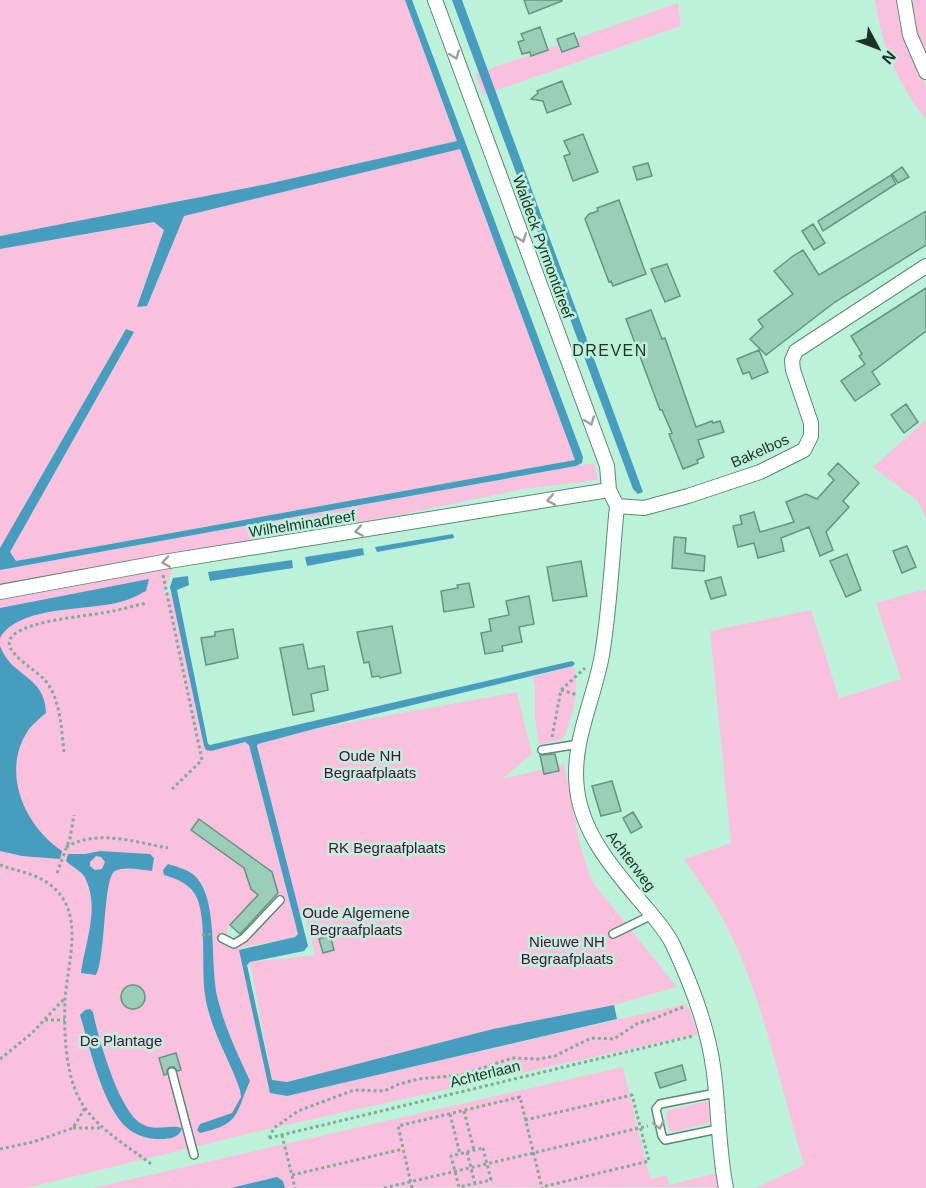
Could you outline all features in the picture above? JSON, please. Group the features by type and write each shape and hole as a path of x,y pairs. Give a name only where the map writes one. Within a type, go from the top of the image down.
{"street":[{"name":"Waldeck Pyrmontdreef","path":"435,0 607,466 609,490 618,506"},
{"path":"904,0 910,35 926,72"},
{"name":"Bakelbos","path":"618,506 644,508 688,496 760,472 804,450 811,436 811,423 793,370 792,360 796,351 926,266"},
{"name":"Wilhelminadreef","path":"0,592 163,562 609,490"},
{"name":"Achterweg","path":"618,506 602,656 579,744 576,767 577,790 588,829 627,886 672,943 696,1002 713,1065 726,1188"}],"lane":[{"path":"542,750 579,744"},
{"path":"218,936 234,944 244,938 280,900"},
{"path":"613,934 652,915"},
{"path":"172,1072 194,1155"},
{"path":"716,1093 660,1104 656,1109 663,1138 669,1141 718,1129"}],"path":[{"path":"163,575 202,759 172,789"},
{"path":"64,752 58,708 52,693 43,679 14,653 9,646 10,639 16,633 39,624 69,616 102,614 147,603"},
{"path":"556,747 552,738 561,690 577,674 602,656"},
{"path":"57,873 73,826 74,815"},
{"path":"66,847 84,839 102,837 168,848"},
{"path":"0,865 43,880 57,891 68,905 72,932 69,991 31,1034 0,1059"},
{"path":"202,935 218,936"},
{"path":"65,998 70,1075 76,1094 85,1108 112,1137 151,1164"},
{"name":"Achterlaan","path":"696,1002 638,1023 614,1039 591,1038 555,1056 538,1059 512,1058 462,1075 418,1078 384,1091 354,1090 298,1111 274,1128 269,1138 706,1033"},
{"path":"44,1021 65,1020"},
{"path":"412,1188 398,1126 520,1097 525,1120 542,1188 649,1161 632,1095 525,1120"},
{"path":"73,1128 85,1108"},
{"path":"464,1110 474,1150"},
{"path":"450,1114 460,1154"},
{"path":"384,1188 659,1123"},
{"path":"0,1149 33,1142 73,1128 103,1127"},
{"path":"282,1135 295,1188"},
{"path":"292,1175 403,1149"},
{"path":"483,1149 491,1180 459,1188 452,1156 474,1150 483,1149"},
{"path":"467,1152 475,1184"},
{"path":"482,1182 483,1188"}],"green space":[{"path":"0,0 405,0 457,141 267,184 0,236"},
{"path":"875,0 898,0 906,42 926,86 926,119 907,92 892,63 886,48"},
{"path":"911,0 926,0 926,58 913,27"},
{"path":"678,3 681,26 483,95 475,74"},
{"path":"460,149 575,460 15,561 10,552 133,333 126,329 0,548 0,249 154,222 164,230 137,307 147,306 183,216"},
{"path":"926,420 926,519 918,501 873,467"},
{"path":"594,463 598,480 523,489 404,514 0,585 0,570"},
{"name":"De Plantage","path":"174,565 164,594 169,592 173,597 204,746 211,751 245,742 249,744 298,934 295,937 241,948 274,1094 287,1096 685,1004 698,1034 268,1129 26,1188 0,1188 0,600","holes":["198,819 272,872 278,893 240,934 228,940 227,928 258,895 251,889 251,872 191,830"]},
{"path":"926,589 926,1188 756,1188 804,1165 753,988 720,914 684,859 731,843 710,631 811,610 839,698 901,679 876,603"},
{"path":"573,666 576,692 564,738 539,744 533,677"},
{"path":"517,692 532,754 502,779 564,764 579,841 591,880 677,987 614,1005 493,1029 287,1082 272,1080 250,962 315,955 304,912 299,913 258,744 314,729"},
{"path":"623,1067 650,1179 667,1175 669,1185 720,1172 721,1187 92,1188"},
{"path":"706,1101 710,1104 712,1122 673,1132 669,1130 667,1111"}],"water":[{"path":"405,0 412,0 583,457 582,463 576,466 0,570 0,548 126,329 134,332 10,552 16,561 575,460 460,149 184,216 147,306 137,307 164,230 154,222 0,249 0,236 267,184 457,141"},
{"path":"452,0 462,0 643,492 638,494 633,489"},
{"path":"453,534 454,538 377,552 375,547"},
{"path":"363,548 364,555 307,566 305,557"},
{"path":"292,560 293,568 210,581 208,572"},
{"path":"188,576 189,585 177,590 210,745 572,661 575,663 573,666 258,744 308,946 304,951 250,962 247,965 272,1080 287,1082 493,1029 614,1005 617,1019 287,1096 270,1093 239,950 295,937 298,934 249,745 245,742 211,751 206,750 204,746 170,587 173,578"},
{"path":"149,579 146,591 130,599 106,605 38,614 9,627 0,638 0,608"},
{"path":"0,646 12,665 40,691 44,701 46,713 29,729 21,745 17,762 17,779 20,796 27,812 48,840 62,851 60,859 22,856 0,851"},
{"path":"100,851 150,854 154,858 152,871 123,869 115,871 111,876 106,902 102,952 96,975 81,973 92,912 89,888 83,874 66,861 68,854","holes":["96,856 101,857 105,862 102,869 95,870 90,866 90,862"]},
{"path":"168,864 191,873 204,889 211,919 218,1000 228,1031 250,1081 235,1116 223,1126 200,1133 197,1130 200,1124 232,1113 241,1097 236,1078 207,1008 202,919 197,898 179,880 164,875 163,870"},
{"path":"90,1009 93,1012 111,1073 133,1117 147,1126 182,1128 177,1135 164,1139 141,1136 126,1127 114,1112 96,1071 80,1015"},
{"path":"277,1177 283,1181 285,1188 231,1188"}],"building":[{"path":"524,0 562,0 562,1 529,14"},
{"path":"540,27 548,50 531,56 530,52 522,54 518,42 524,40 521,34"},
{"path":"574,33 579,46 562,52 557,39"},
{"path":"562,81 571,104 547,113 543,101 531,99 538,93 537,91"},
{"path":"583,134 598,172 573,181 564,156 570,154 564,141"},
{"path":"648,163 652,176 637,180 633,167"},
{"path":"902,167 909,177 898,183 892,174"},
{"path":"891,175 896,184 823,231 818,221"},
{"path":"619,200 646,274 613,286 611,281 609,282 585,219 589,214 598,211 597,208"},
{"path":"926,211 926,245 835,302 766,355 750,339 763,327 758,320 793,294 774,271 793,256 803,250 819,275"},
{"path":"813,224 825,243 814,250 802,231"},
{"path":"667,264 680,296 665,302 651,269"},
{"path":"926,288 926,331 872,372 880,384 855,401 841,381 865,364 851,336"},
{"path":"651,310 662,339 665,338 696,427 712,421 713,423 720,421 724,432 698,440 704,457 697,460 698,463 683,469 669,434 672,433 660,410 626,319"},
{"path":"759,350 768,372 752,379 749,372 743,374 737,359"},
{"path":"906,404 918,422 904,433 891,415"},
{"path":"838,463 859,483 843,501 849,507 826,532 833,550 820,556 809,527 781,538 784,551 758,558 754,543 738,547 733,526 742,524 740,516 754,512 760,532 794,522 786,502 806,494 817,499 834,480 828,474"},
{"path":"674,537 686,538 685,553 705,556 704,571 672,568"},
{"path":"907,546 916,567 902,573 893,551"},
{"path":"847,554 861,590 846,597 830,561"},
{"path":"581,561 587,596 553,601 547,567"},
{"path":"721,577 726,595 711,599 705,581"},
{"path":"469,583 474,607 444,612 441,591"},
{"path":"529,596 534,624 519,627 522,642 502,646 503,651 485,654 481,633 491,631 489,619 509,615 506,601"},
{"path":"392,626 401,673 380,678 379,676 372,677 369,662 364,663 357,632"},
{"path":"233,629 238,658 206,665 201,638 215,636 215,632"},
{"path":"303,644 308,669 324,666 328,690 311,694 314,711 293,715 280,648"},
{"path":"555,754 559,771 544,774 540,755"},
{"path":"612,781 621,811 601,816 592,786"},
{"path":"633,812 642,827 631,833 623,818"},
{"path":"199,819 272,872 278,893 240,934 230,925 258,895 251,889 244,868 191,830"},
{"path":"330,935 334,950 323,953 319,939"},
{"path":"133,985 142,988 145,997 142,1006 133,1009 124,1006 121,997 124,988"},
{"path":"176,1053 181,1070 177,1071 174,1067 170,1067 164,1075 159,1058"},
{"path":"682,1065 686,1080 660,1088 655,1073"}],"district":[{"name":"DREVEN","path":"610,350"}],"park label":[{"name":"Oude NH Begraafplaats","path":"370,764"},
{"name":"RK Begraafplaats","path":"387,848"},
{"name":"Oude Algemene Begraafplaats","path":"356,922"},
{"name":"Nieuwe NH Begraafplaats","path":"567,950"}]}
